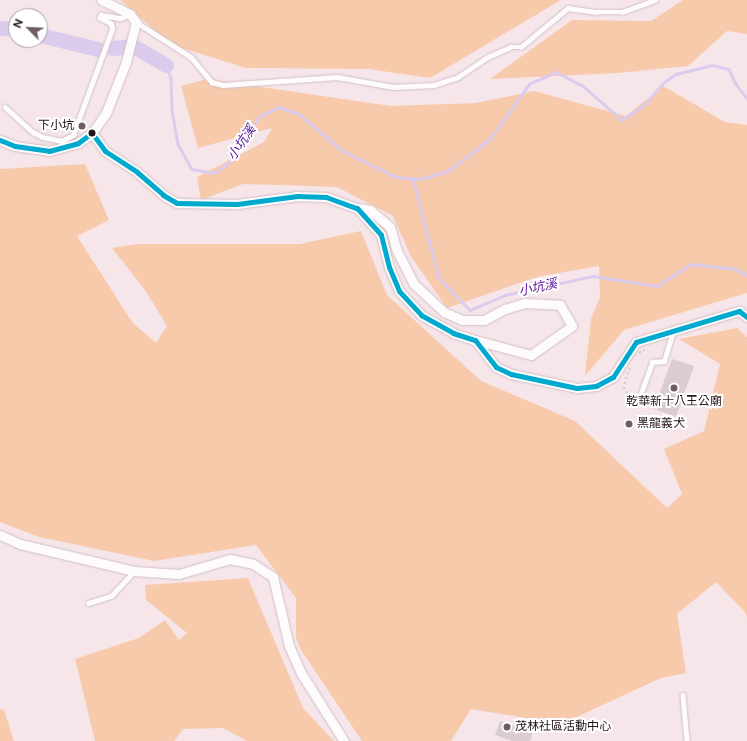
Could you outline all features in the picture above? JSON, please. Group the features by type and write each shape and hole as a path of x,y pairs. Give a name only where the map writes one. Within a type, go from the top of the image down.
{"street":[{"path":"0,140 15,146 49,151 63,144 78,142 92,133 106,114 126,62 134,35 136,22 130,14 101,0"},
{"path":"92,133 105,152 137,172 163,195 177,203 221,204 297,196 326,197 357,208 370,210 390,227 397,251 414,284 444,312 462,320 484,320 505,309 525,303 560,306 572,326 531,355 453,333 421,315 399,291 389,267 381,235 357,208"},
{"path":"475,340 496,367 511,374 577,388 596,386 613,376 636,342 739,311 747,317"},
{"path":"0,535 20,544 134,571 178,574 230,559 253,564 273,578 289,646 301,673 344,741"}],"lane":[{"path":"136,22 191,57 212,82 223,85 337,77 393,86 434,86 458,77 488,57 510,47 521,47 568,8 597,12 622,12 654,0"},
{"path":"5,107 33,132 63,144 73,135 112,29 111,24 100,18 101,15 121,18 130,14"},
{"path":"639,395 652,362 664,361 673,331"},
{"path":"88,603 111,596 134,571"},
{"path":"683,695 687,741"}],"path":[{"path":"621,364 631,366 624,387 626,392 639,395"}],"shaded area":[{"path":"120,0 561,0 430,78 368,69 246,68 172,45"},
{"path":"683,0 747,0 747,34 727,31 688,66 618,73 490,79 572,20 651,21"},
{"path":"207,79 391,106 476,103 534,91 626,116 663,86 725,122 747,125 747,293 624,330 585,376 591,319 600,297 599,266 537,277 447,308 410,255 393,216 337,187 243,184 201,200 197,177 264,142 272,128 198,148 181,86"},
{"path":"85,164 109,220 77,236 132,322 156,343 167,326 145,290 112,248 138,244 300,244 361,231 387,295 481,381 575,421 667,508 682,494 664,449 704,431 720,364 679,339 737,328 747,337 747,617 744,611 716,582 677,614 686,673 661,678 570,720 526,718 471,709 451,741 362,741 301,650 296,638 296,598 256,545 154,561 39,537 0,522 0,169"},
{"path":"248,578 303,708 334,741 247,741 223,728 183,729 174,741 95,741 75,659 139,638 165,620 179,640 187,633 146,600 145,585"},
{"path":"0,709 4,710 14,741 0,741"}],"building":[{"name":"乾華新十八王公廟","path":"672,359 694,366 676,417 654,409"},
{"name":"茂林社區活動中心","path":"500,721 533,732 530,741 512,741 495,735"}],"waterway":[{"name":"小坑溪","path":"0,28 8,28"},
{"name":"小坑溪","path":"48,37 98,49"},
{"name":"小坑溪","path":"112,48 133,46 166,65"},
{"name":"小坑溪","path":"166,65 171,78 172,110 178,144 192,169 214,173 230,162 260,116 279,107 299,114 343,151 396,177 420,179 448,171 490,139 529,84 556,72 582,85 622,120 644,105 663,83 676,74 712,65 729,69 736,84 747,98"},
{"name":"小坑溪","path":"413,178 439,278 470,310 505,295 593,276 657,286 691,264 736,269 747,275"}],"transit line":[{"path":"0,140 15,146 49,151 78,143 92,133 105,151 137,172 163,195 177,203 237,204 297,196 326,197 357,208 381,235 389,267 399,291 421,315 453,333 475,340 496,367 511,374 577,388 596,386 613,377 636,342 739,311 747,317"}],"place":[{"name":"下小坑","path":"82,126"},
{"name":"乾華新十八王公廟","path":"674,388"},
{"name":"黑龍義犬","path":"629,424"},
{"name":"茂林社區活動中心","path":"507,727"}]}
